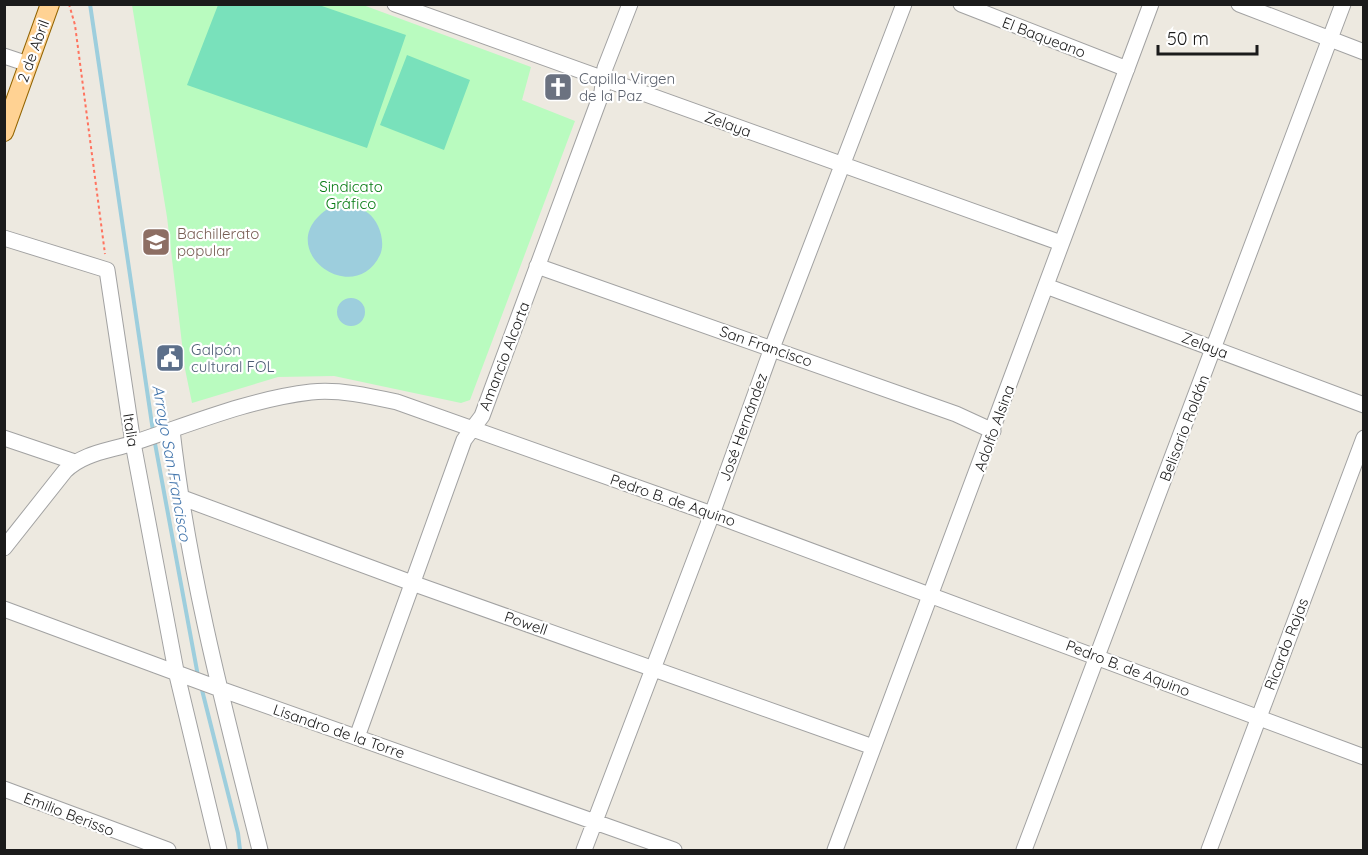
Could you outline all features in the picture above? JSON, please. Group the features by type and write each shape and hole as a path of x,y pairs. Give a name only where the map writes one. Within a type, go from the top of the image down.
{"main road":[{"name":"2 de Abril","path":"4,132 50,4"}],"street":[{"name":"Zelaya","path":"395,4 1061,243"},
{"name":"Amancio Alcorta","path":"357,737 464,440 482,416 602,92 606,68 630,4"},
{"name":"José Hernández","path":"584,850 904,4"},
{"name":"El Baqueano","path":"961,4 1127,69"},
{"name":"Adolfo Alsina","path":"835,850 1151,4"},
{"path":"1239,4 1364,52"},
{"name":"Belisario Roldán","path":"1024,850 1343,4"},
{"path":"4,56 28,64"},
{"path":"4,238 107,270"},
{"name":"San Francisco","path":"537,266 956,414 993,431"},
{"name":"Italia","path":"107,270 181,673 219,850"},
{"name":"Zelaya","path":"1046,286 1364,405"},
{"name":"Pedro B. de Aquino","path":"75,462 242,407 313,392 344,393 389,400 932,594 1364,757"},
{"path":"167,432 214,686 260,850"},
{"path":"4,438 75,462 4,548"},
{"name":"Ricardo Rojas","path":"1209,850 1364,438"},
{"name":"Powell","path":"180,497 412,583 873,747"},
{"name":"Lisandro de la Torre","path":"4,609 674,850"},
{"name":"Emilio Berisso","path":"4,789 168,850"}],"path":[{"path":"69,4 75,25 90,124 107,270"}],"green space":[{"name":"Sindicato Gráfico","path":"132,5 363,5 531,67 522,100 575,121 470,400 461,403 334,376 278,377 192,403 185,369 167,217"},
{"path":"218,5 319,5 406,35 367,148 187,85"},
{"path":"407,55 470,80 444,150 380,125"}],"water":[{"path":"338,203 353,206 368,213 375,221 382,238 380,255 367,271 351,277 334,274 320,265 310,251 308,235 317,219"},
{"path":"351,298 361,302 365,312 361,322 351,326 341,322 337,312 341,302"}],"waterway":[{"name":"Arroyo San Francisco","path":"90,4 153,431"},
{"name":"Arroyo San Francisco","path":"154,438 198,676"},
{"name":"Arroyo San Francisco","path":"201,686 238,833 240,850"}],"place":[{"name":"Capilla Virgen de la Paz","path":"558,87"},
{"name":"Bachillerato popular","path":"156,242"},
{"name":"Galpón cultural FOL","path":"170,358"}]}
